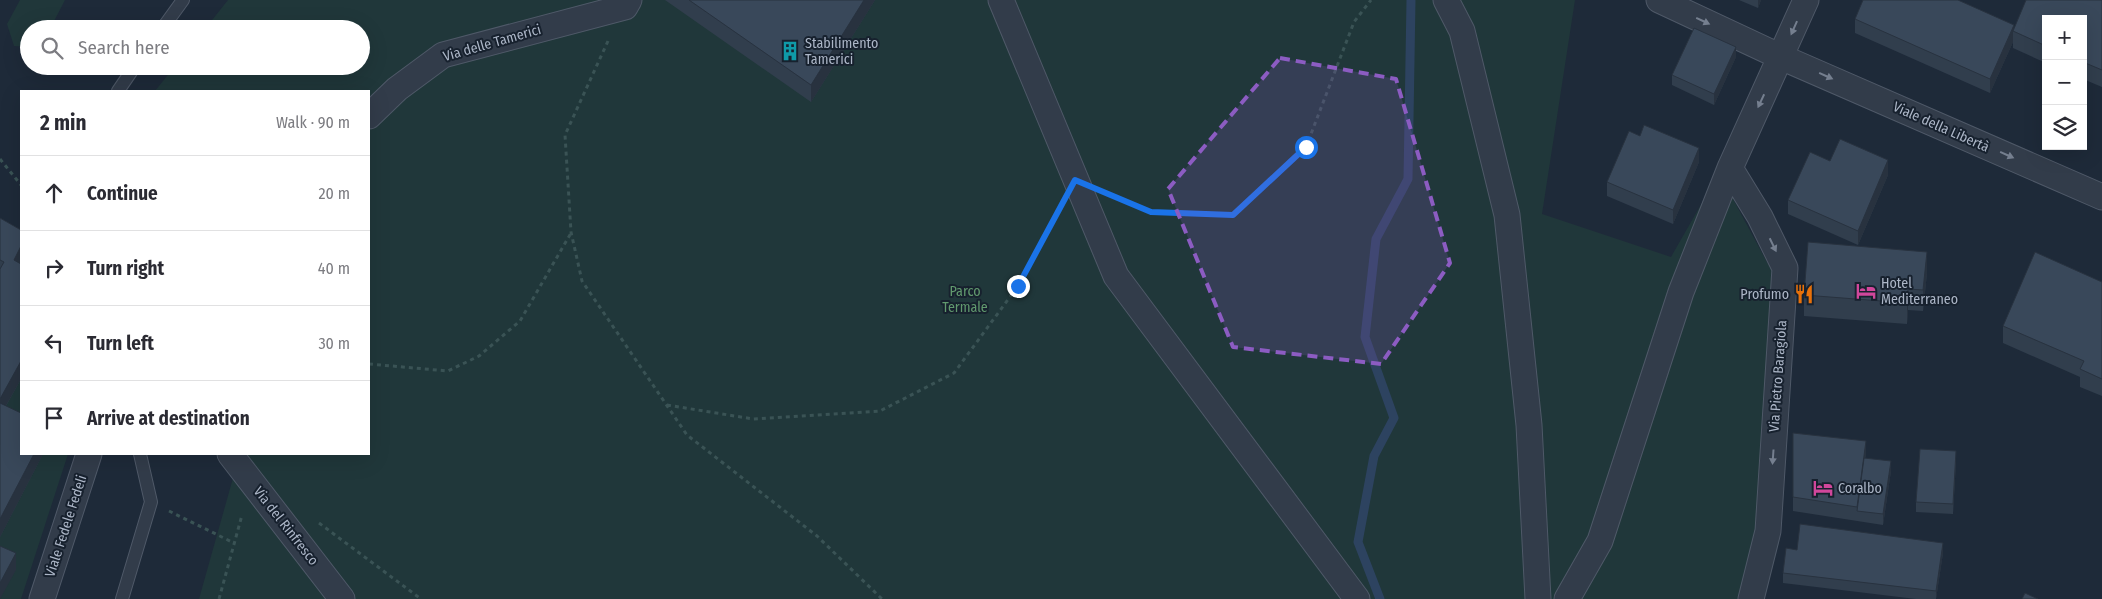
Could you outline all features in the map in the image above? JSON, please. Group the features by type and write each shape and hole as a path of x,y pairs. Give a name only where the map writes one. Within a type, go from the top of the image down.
{"street":[{"path":"1001,0 1116,276 1357,599"},
{"path":"1446,0 1462,31 1507,215 1529,425 1538,599"},
{"name":"Viale della Libertà","path":"1659,0 1781,56 2102,197"},
{"path":"1568,599 1600,541 1681,292 1730,168 1806,0"},
{"name":"Via delle Tamerici","path":"370,115 397,89 443,55 627,3"},
{"path":"370,95 397,89"},
{"name":"Via Pietro Baragiola","path":"1730,168 1760,217 1785,268 1768,532 1751,599"},
{"name":"Viale Fedele Fedeli","path":"42,599 90,455"},
{"name":"Via del Rinfresco","path":"231,455 342,599"}],"lane":[{"path":"169,20 183,0"},
{"path":"119,90 129,75"},
{"path":"122,599 151,502 140,455"}],"path":[{"path":"666,405 753,418 880,411 954,373 1018,286 1075,180 1151,212 1233,215 1306,147 1354,22 1371,0"},
{"path":"627,3 565,135 571,232 582,281 688,436 817,536 882,599"},
{"path":"0,159 20,184"},
{"path":"370,364 448,371 479,356 520,321 571,232"},
{"path":"218,599 252,482"},
{"path":"151,502 234,543"},
{"path":"315,520 421,599"}],"highlighted area":[{"path":"1280,58 1396,79 1450,263 1381,364 1233,347 1168,189"}],"green space":[{"path":"20,0 65,0 55,20 20,20 20,46 14,46 7,24"},
{"name":"Parco Termale","path":"228,0 1575,0 1542,214 1671,257 1719,173 1775,277 1758,530 1739,599 199,599 233,478 228,455 370,455 370,90 156,90 168,75 370,75 370,20 212,20"},
{"path":"0,236 20,246 20,455 68,455 21,599 0,599"}],"building":[{"name":"Stabilimento Tamerici","path":"689,0 864,0 811,85"},
{"path":"1863,0 1958,0 2014,25 1990,79 1855,19"},
{"path":"2026,0 2102,0 2102,70 2087,64 2087,15 2042,15 2042,44 2013,31"},
{"path":"1694,28 1736,47 1714,94 1672,75"},
{"path":"1644,125 1699,148 1673,210 1607,182 1629,131 1640,136"},
{"path":"1840,139 1888,160 1858,231 1788,200 1810,152 1830,161"},
{"path":"0,218 20,229 20,248 14,260 20,263 20,363 0,399 0,269 4,262 0,260"},
{"path":"1808,242 1927,252 1923,290 1908,289 1907,303 1804,295"},
{"path":"2035,252 2102,282 2102,379 2080,369 2084,361 2003,326"},
{"path":"0,403 20,413 20,455 33,455 0,519"},
{"path":"1793,433 1866,441 1857,507 1793,497"},
{"path":"1920,449 1956,451 1953,504 1916,502"},
{"path":"1864,458 1891,461 1883,514 1857,511"},
{"path":"1800,524 1943,543 1936,591 1783,573 1786,548 1797,550"},
{"path":"0,546 16,553 0,583"},
{"path":"2025,593 2038,599 2022,599"}],"waterway":[{"path":"1380,599 1358,542 1374,456 1394,418 1365,337 1376,239 1408,179 1411,0"}],"place":[{"name":"Stabilimento Tamerici","path":"790,51"},
{"name":"Hotel Mediterraneo","path":"1866,291"},
{"name":"Profumo","path":"1804,294"},
{"name":"Coralbo","path":"1823,488"}],"route":[{"path":"1018,286 1075,180 1151,212 1233,215 1306,147"}]}
